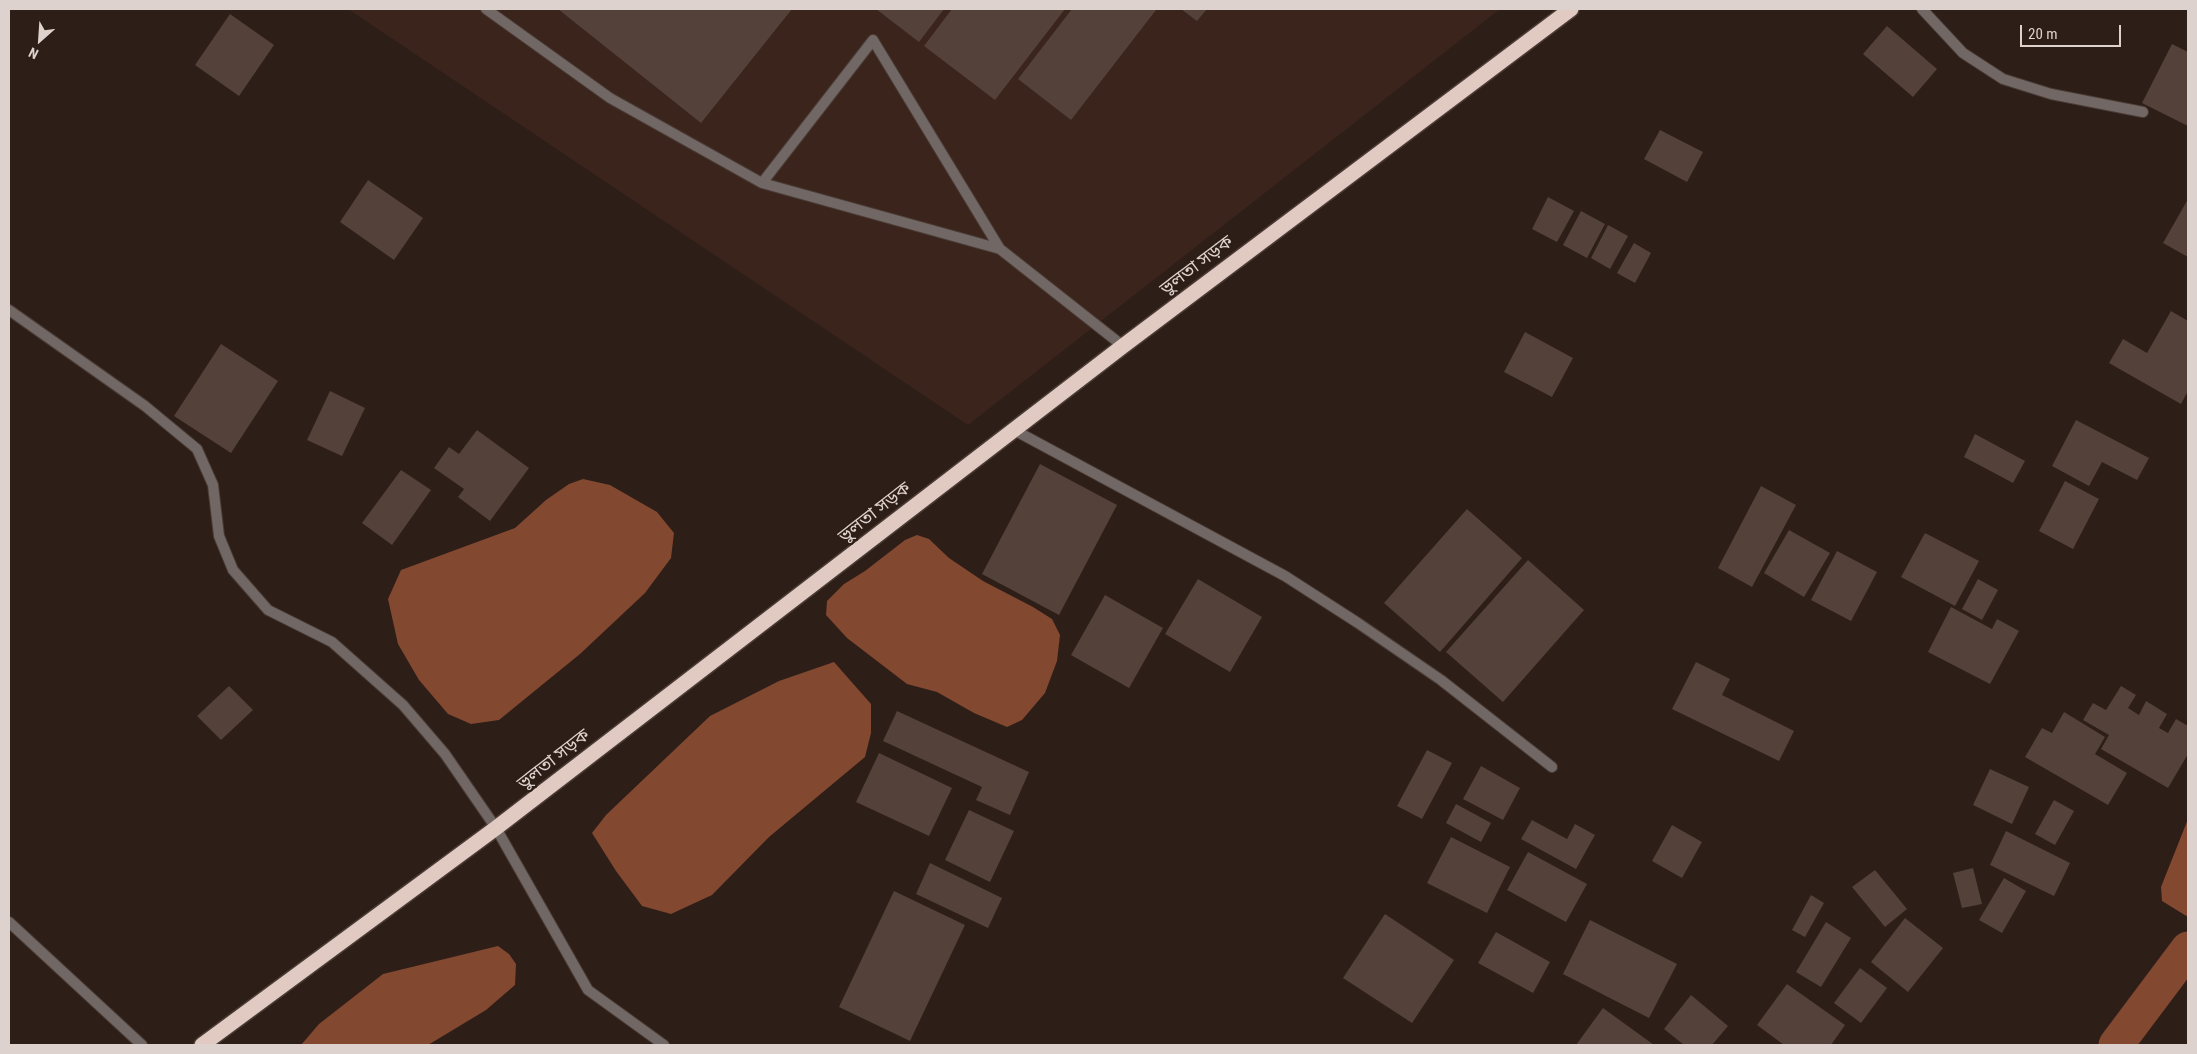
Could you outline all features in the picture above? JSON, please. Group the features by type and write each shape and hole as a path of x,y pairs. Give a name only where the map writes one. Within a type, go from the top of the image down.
{"highway":[{"name":"ভুলতা সড়ক","path":"202,1045 496,828 1123,346 1571,9"}],"street":[{"path":"486,9 610,98 762,183 1000,249"},
{"path":"1922,9 1963,53 2003,79 2051,94 2143,112"},
{"path":"762,183 873,40 1000,249 1123,346"},
{"path":"9,310 145,406 196,448 213,485 219,536 233,570 268,610 332,642 403,705 445,754 496,828 588,990 664,1045"},
{"path":"1014,430 1285,576 1441,680 1552,768"},
{"path":"9,922 142,1045"}],"shaded area":[{"path":"348,9 1500,9 968,425"},
{"path":"583,479 610,485 657,512 674,533 671,558 645,593 580,654 499,720 471,724 448,714 419,680 398,644 388,599 401,570 515,528 546,500 569,484"},
{"path":"917,535 929,539 949,558 983,581 1052,619 1060,635 1057,661 1045,693 1022,720 1007,727 974,713 937,692 907,684 847,638 826,615 827,601 844,584 865,571 905,540"},
{"path":"834,662 871,704 871,733 865,757 769,837 712,895 671,914 642,906 616,871 592,833 606,815 710,716 779,681"},
{"path":"2188,819 2188,917 2162,901 2161,887"},
{"path":"498,946 509,954 516,964 515,985 486,1010 428,1045 301,1045 319,1024 383,974"}],"building":[{"path":"558,9 792,9 701,123"},
{"path":"876,9 944,9 919,42"},
{"path":"952,9 1065,9 995,100 924,46"},
{"path":"1072,9 1156,10 1071,120 1018,79"},
{"path":"1181,9 1207,9 1197,21"},
{"path":"230,14 274,45 239,96 195,65"},
{"path":"1887,26 1937,69 1913,97 1863,54"},
{"path":"2172,44 2188,52 2188,126 2142,103"},
{"path":"1660,130 1703,152 1687,182 1644,159"},
{"path":"368,180 423,218 394,260 340,222"},
{"path":"1548,197 1574,211 1557,242 1532,229"},
{"path":"2188,199 2188,257 2163,243"},
{"path":"1581,211 1605,224 1587,258 1563,245"},
{"path":"1608,225 1628,236 1610,269 1591,258"},
{"path":"1634,243 1651,253 1635,283 1617,273"},
{"path":"2171,311 2188,321 2188,391 2181,404 2109,363 2123,339 2147,353"},
{"path":"1525,332 1573,358 1552,397 1504,372"},
{"path":"221,344 278,381 231,453 174,416"},
{"path":"330,391 365,408 342,456 307,440"},
{"path":"2076,420 2149,458 2137,480 2102,462 2089,486 2052,466"},
{"path":"477,430 529,468 490,521 458,497 464,489 434,468 449,447 459,454"},
{"path":"1975,434 2025,461 2013,483 1964,457"},
{"path":"1040,464 1117,505 1059,615 982,574"},
{"path":"401,470 431,490 392,545 362,523"},
{"path":"2065,481 2099,499 2073,549 2039,531"},
{"path":"1761,486 1796,505 1752,587 1718,568"},
{"path":"1467,509 1522,558 1440,652 1384,603"},
{"path":"1789,530 1830,553 1804,597 1764,573"},
{"path":"1925,533 1979,561 1955,606 1901,577"},
{"path":"1837,551 1877,572 1851,621 1811,600"},
{"path":"1528,560 1584,610 1503,702 1446,652"},
{"path":"1198,579 1262,617 1230,672 1165,634"},
{"path":"1978,579 1998,590 1982,620 1962,609"},
{"path":"1105,595 1163,628 1129,688 1071,655"},
{"path":"1951,607 1992,629 1997,619 2019,631 1990,684 1928,652"},
{"path":"1696,662 1730,679 1722,695 1794,731 1779,761 1672,709"},
{"path":"229,686 253,710 221,740 197,716"},
{"path":"2121,686 2136,695 2128,708 2139,715 2146,701 2167,714 2159,728 2168,733 2176,719 2188,726 2188,754 2168,788 2101,749 2109,735 2083,720 2093,703 2106,710"},
{"path":"897,711 1029,772 1010,815 976,800 982,787 883,741"},
{"path":"2064,712 2105,737 2095,754 2127,773 2108,805 2025,757 2042,728 2052,733"},
{"path":"1427,750 1452,763 1422,819 1397,806"},
{"path":"879,753 952,788 929,836 856,802"},
{"path":"1481,766 1520,788 1503,820 1463,799"},
{"path":"1990,769 2029,787 2012,824 1973,805"},
{"path":"2054,800 2074,811 2055,845 2035,834"},
{"path":"1456,804 1491,823 1481,842 1446,823"},
{"path":"969,810 1014,831 990,882 945,860"},
{"path":"1532,820 1567,839 1575,824 1595,835 1576,869 1521,839"},
{"path":"1672,825 1702,842 1682,878 1652,861"},
{"path":"2006,831 2070,863 2054,896 1990,865"},
{"path":"1451,837 1510,867 1487,913 1427,883"},
{"path":"1528,852 1587,884 1566,922 1507,890"},
{"path":"930,863 1002,898 988,928 916,894"},
{"path":"1973,868 1982,904 1962,908 1953,873"},
{"path":"1875,870 1907,909 1885,927 1852,887"},
{"path":"2004,878 2026,891 2002,933 1979,920"},
{"path":"894,891 965,925 910,1041 839,1007"},
{"path":"1811,895 1824,903 1805,937 1792,930"},
{"path":"1385,914 1454,960 1412,1023 1343,978"},
{"path":"1905,918 1943,948 1908,992 1871,962"},
{"path":"1590,920 1677,964 1649,1018 1563,974"},
{"path":"1826,922 1851,938 1821,987 1796,972"},
{"path":"1496,932 1550,962 1533,993 1478,963"},
{"path":"1860,968 1887,988 1861,1023 1834,1003"},
{"path":"1787,984 1845,1025 1831,1045 1784,1045 1757,1025"},
{"path":"1691,995 1728,1026 1712,1045 1684,1045 1664,1029"},
{"path":"1603,1008 1654,1045 1576,1045"}],"waterway":[{"path":"2116,1045 2188,949"}]}
